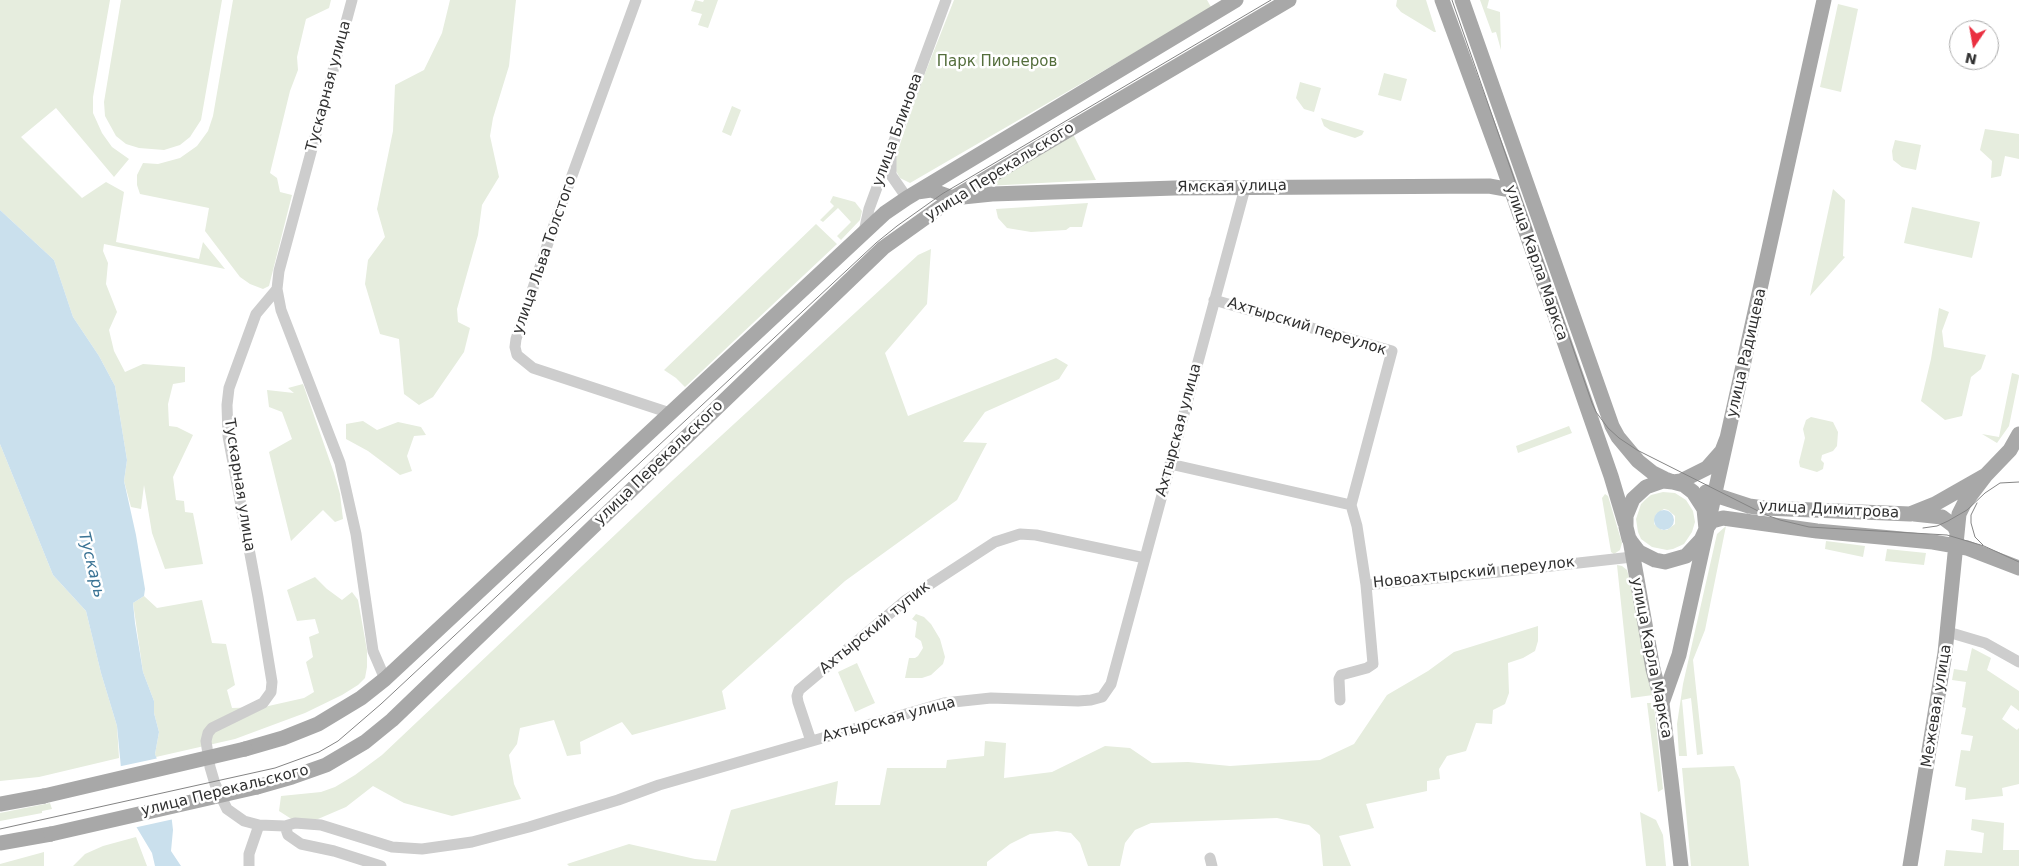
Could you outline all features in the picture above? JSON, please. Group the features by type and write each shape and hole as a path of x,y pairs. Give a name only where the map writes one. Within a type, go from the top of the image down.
{"main road":[{"name":"улица Перекальского","path":"0,804 44,796 245,749 283,738 318,724 361,698 385,679 864,232 907,198 1236,0"},
{"name":"улица Перекальского","path":"0,843 51,834 256,787 292,777 326,764 365,742 392,720 883,248 953,198 1289,0"},
{"name":"улица Карла Маркса","path":"1442,0 1511,190 1628,533 1662,703 1681,866"},
{"name":"улица Карла Маркса","path":"1462,0 1612,426 1618,437 1638,461 1653,473 1673,482"},
{"name":"улица Радищева","path":"1662,703 1679,655 1824,0"},
{"name":"Ямская улица","path":"953,198 1002,193 1245,188 1489,186 1511,190"},
{"path":"907,198 916,193 932,190 953,198"},
{"name":"улица Димитрова","path":"1673,482 1749,506 1910,514 1935,504 1986,475 2010,450 2019,434"},
{"path":"1727,438 1722,451 1707,468 1691,477 1673,482 1656,483 1639,492 1629,506 1628,533 1633,546 1655,560 1672,561 1686,556 1701,540 1712,521 1723,518 1817,531 1956,539 1967,548 2019,568"},
{"name":"Межевая улица","path":"1910,866 1935,724 1948,632 1959,514 1964,504 1986,475"},
{"path":"1673,482 1684,485 1699,500 1706,518 1706,529"},
{"path":"1817,510 1810,514 1807,522 1809,527 1817,531"},
{"path":"1910,514 1942,517 1954,526 1956,539"}],"street":[{"name":"Тускарная улица","path":"352,0 279,271 277,289 281,310 340,463 352,515 373,650 385,679"},
{"name":"улица Льва Толстого","path":"636,0 554,225 516,338 515,347 517,355 533,368 670,413"},
{"name":"улица Блинова","path":"864,232 869,209 946,0"},
{"path":"891,150 891,175 907,198"},
{"name":"Ахтырская улица","path":"258,825 285,826 295,823 322,825 392,847 405,849 472,842 618,800 659,785 944,703 971,698 1078,701 1102,697 1111,684 1245,188"},
{"name":"Тускарная улица","path":"258,825 244,821 227,809 215,784 206,741 208,733 212,728 263,703 271,692 272,682 258,597 228,436 227,405 229,388 256,314 277,289"},
{"name":"Ахтырский переулок","path":"1214,300 1392,351 1351,505 1357,526 1366,585"},
{"path":"1170,464 1351,505"},
{"name":"Ахтырский тупик","path":"811,742 798,702 799,690 906,600 995,542 1020,534 1036,535 1145,558"},
{"name":"Новоахтырский переулок","path":"1340,700 1339,679 1341,675 1367,668 1373,664 1366,585 1632,557"},
{"path":"1948,632 1985,643 2019,662"},
{"path":"249,866 249,854 258,825"},
{"path":"285,826 288,835 301,844 334,851 381,866"}],"green space":[{"path":"0,0 110,0 93,97 93,113 102,133 112,147 129,159 114,177 56,108 21,137 82,198 106,182 124,192 116,242 199,259 203,242 225,269 104,244 103,251 108,263 106,284 117,312 109,330 114,351 125,372 143,364 185,367 185,382 173,384 168,404 169,426 177,427 193,435 173,477 176,500 184,501 185,512 193,513 203,564 165,569 152,533 144,485 141,509 131,507 124,481 127,460 115,386 99,356 73,317 54,260 0,210"},
{"path":"121,0 222,0 201,120 190,137 180,145 164,150 139,148 126,144 116,136 105,116 104,102"},
{"path":"233,0 331,0 329,8 306,19 297,57 298,70 290,91 270,173 277,178 280,192 292,195 269,286 263,289 250,284 240,277 205,231 209,208 140,194 137,185 137,175 143,163 158,164 180,158 197,146 208,131 213,116"},
{"path":"450,0 516,0 509,66 493,118 490,136 499,177 482,205 478,235 457,309 458,322 470,328 464,352 433,397 419,405 404,394 399,339 380,334 365,284 368,260 385,237 377,209 393,131 395,85 424,70 442,33"},
{"path":"695,0 703,2 704,0 718,0 708,28 698,25 702,14 691,11"},
{"name":"Парк Пионеров","path":"954,0 1207,0 1211,7 910,183 900,178 896,171 895,159 918,91"},
{"path":"1397,0 1426,0 1436,32 1401,12 1396,6"},
{"path":"1480,0 1489,0 1487,8 1500,12 1501,50 1496,32 1492,33"},
{"path":"1838,4 1858,9 1841,92 1820,87"},
{"path":"1384,73 1407,79 1401,101 1378,95"},
{"path":"1300,82 1321,88 1314,112 1304,109 1296,98"},
{"path":"732,106 741,110 731,136 722,132"},
{"path":"1321,118 1364,131 1362,135 1355,138 1330,130 1324,126"},
{"path":"1985,129 2019,134 2019,159 2005,156 2001,176 1991,178 1992,161 1980,150"},
{"path":"1073,134 1096,180 987,186"},
{"path":"1895,140 1921,145 1916,170 1902,167 1893,160 1892,151"},
{"path":"1833,189 1845,200 1843,256 1845,257 1810,296"},
{"path":"833,196 855,202 862,211 860,220 841,240 837,236 851,222 838,208 823,222 820,220 834,206 830,202"},
{"path":"1088,203 1082,227 1070,227 1066,230 1031,232 1007,228 998,218 996,209"},
{"path":"1912,207 1980,222 1972,258 1904,243"},
{"path":"816,224 837,244 685,387 664,370"},
{"path":"931,249 927,304 885,353 908,416 1056,358 1068,365 1059,379 985,412 963,442 987,443 957,500 845,581 722,691 726,709 632,735 622,722 580,742 581,754 567,756 554,720 520,728 517,744 509,755 514,784 521,799 452,816 404,803 373,786 346,807 318,819 293,820 279,811 281,796 321,792 335,787 382,755 673,480 918,255"},
{"path":"1939,308 1949,312 1942,331 1944,347 1986,355 1981,369 1971,377 1962,416 1945,420 1921,401 1931,359"},
{"path":"2012,373 2019,375 2019,377 2009,426 1997,443 1982,434 1999,437"},
{"path":"303,384 334,473 340,494 343,519 335,522 323,510 291,541 269,452 292,439 282,412 269,407 267,390 294,393 288,388"},
{"path":"1811,417 1833,422 1838,432 1837,446 1833,451 1822,455 1823,469 1817,472 1800,467 1799,462 1805,438 1803,429 1806,420"},
{"path":"363,421 377,430 398,422 421,427 426,435 414,436 407,456 412,471 400,475 368,451 346,439 346,424"},
{"path":"1569,426 1572,433 1518,453 1516,446"},
{"path":"0,444 53,575 86,611 101,673 117,726 119,758 39,777 0,781"},
{"path":"1663,492 1675,493 1686,500 1693,511 1695,522 1692,532 1684,544 1667,550 1652,547 1641,539 1636,519 1641,504 1651,495","holes":["1664,509 1675,516 1675,524 1667,530 1662,530 1654,524 1656,514"]},
{"path":"1605,494 1608,496 1622,543 1620,550 1614,554 1611,552 1602,498"},
{"path":"1726,526 1705,630 1693,660 1703,754 1697,755 1691,698 1682,700 1687,756 1679,756 1677,724 1683,684 1717,534"},
{"path":"1826,541 1865,546 1863,557 1825,549"},
{"path":"1887,549 1926,553 1924,565 1885,561"},
{"path":"1617,565 1627,570 1637,605 1653,695 1631,698"},
{"path":"315,577 342,600 352,592 358,600 367,650 365,678 342,695 305,713 235,739 156,757 159,732 154,713 154,701 143,672 133,603 144,596 157,608 202,600 212,643 226,644 235,685 227,690 232,708 264,707 304,698 314,692 306,662 313,657 309,637 319,633 315,619 297,621 287,590"},
{"path":"916,614 924,617 931,624 940,639 945,657 943,664 931,675 922,678 905,678 909,658 918,656 923,648 921,641 915,637 917,622 912,619"},
{"path":"1538,626 1538,641 1535,651 1523,658 1508,663 1509,693 1505,704 1493,710 1492,724 1476,723 1466,751 1447,756 1439,769 1440,779 1427,781 1427,791 1366,804 1374,828 1339,836 1351,866 1323,866 1320,835 1309,825 1277,818 1151,823 1135,830 1125,843 1120,866 1088,866 1080,843 1071,833 1057,831 1030,834 1010,844 987,862 987,866 569,866 567,864 629,844 695,859 716,861 731,810 838,781 835,805 880,805 887,768 946,768 947,760 984,756 985,741 1006,743 1004,778 1052,772 1105,746 1130,748 1152,763 1188,762 1230,766 1320,760 1354,744 1387,695 1428,671 1454,652"},
{"path":"1972,648 1991,658 1987,670 2019,691 2019,711 2011,705 2002,719 2017,730 2019,728 2019,784 2002,788 2003,796 1965,800 1966,788 1955,786 1961,750 1970,751 1973,736 1961,734 1966,708 1962,707 1966,682 1952,680 1954,669 1967,671"},
{"path":"857,663 875,703 855,712 838,672"},
{"path":"1647,703 1651,703 1654,706 1663,789 1658,792"},
{"path":"1734,766 1740,780 1749,866 1691,866 1682,768"},
{"path":"50,803 52,809 42,811 42,813 0,821 0,813"},
{"path":"1640,812 1656,820 1663,835 1666,866 1646,866"},
{"path":"1972,819 2004,823 2003,850 2019,850 2019,866 1944,866 1946,850 1982,853 1984,833 1971,830"},
{"path":"136,837 147,866 73,866 85,854 103,846"},
{"path":"44,852 44,866 0,866 0,864"}],"water":[{"name":"Тускарь","path":"0,210 54,260 73,317 99,356 115,386 127,460 124,481 145,589 144,596 133,603 135,623 143,672 154,701 154,713 159,732 155,754 168,787 173,830 171,851 181,866 155,866 152,853 134,823 123,789 117,726 101,673 86,611 53,575 0,444"},
{"path":"1664,510 1671,513 1674,520 1671,527 1664,530 1657,527 1654,520 1657,513"}],"pier":[{"path":"159,758 170,786 174,819 133,828 120,790 117,767"}],"tram line":[{"path":"0,829 275,768 319,752 338,741 381,704 876,243 897,226 942,194 1271,0"},
{"path":"1452,0 1592,403 1608,428 1637,450 1764,514 1780,520 1809,527 1947,535 1984,546 2019,562"},
{"path":"1923,528 1937,526 1967,510 1985,493 2000,483 2019,482"},
{"path":"1977,503 1971,515 1971,523 1975,537 1983,545"}]}
